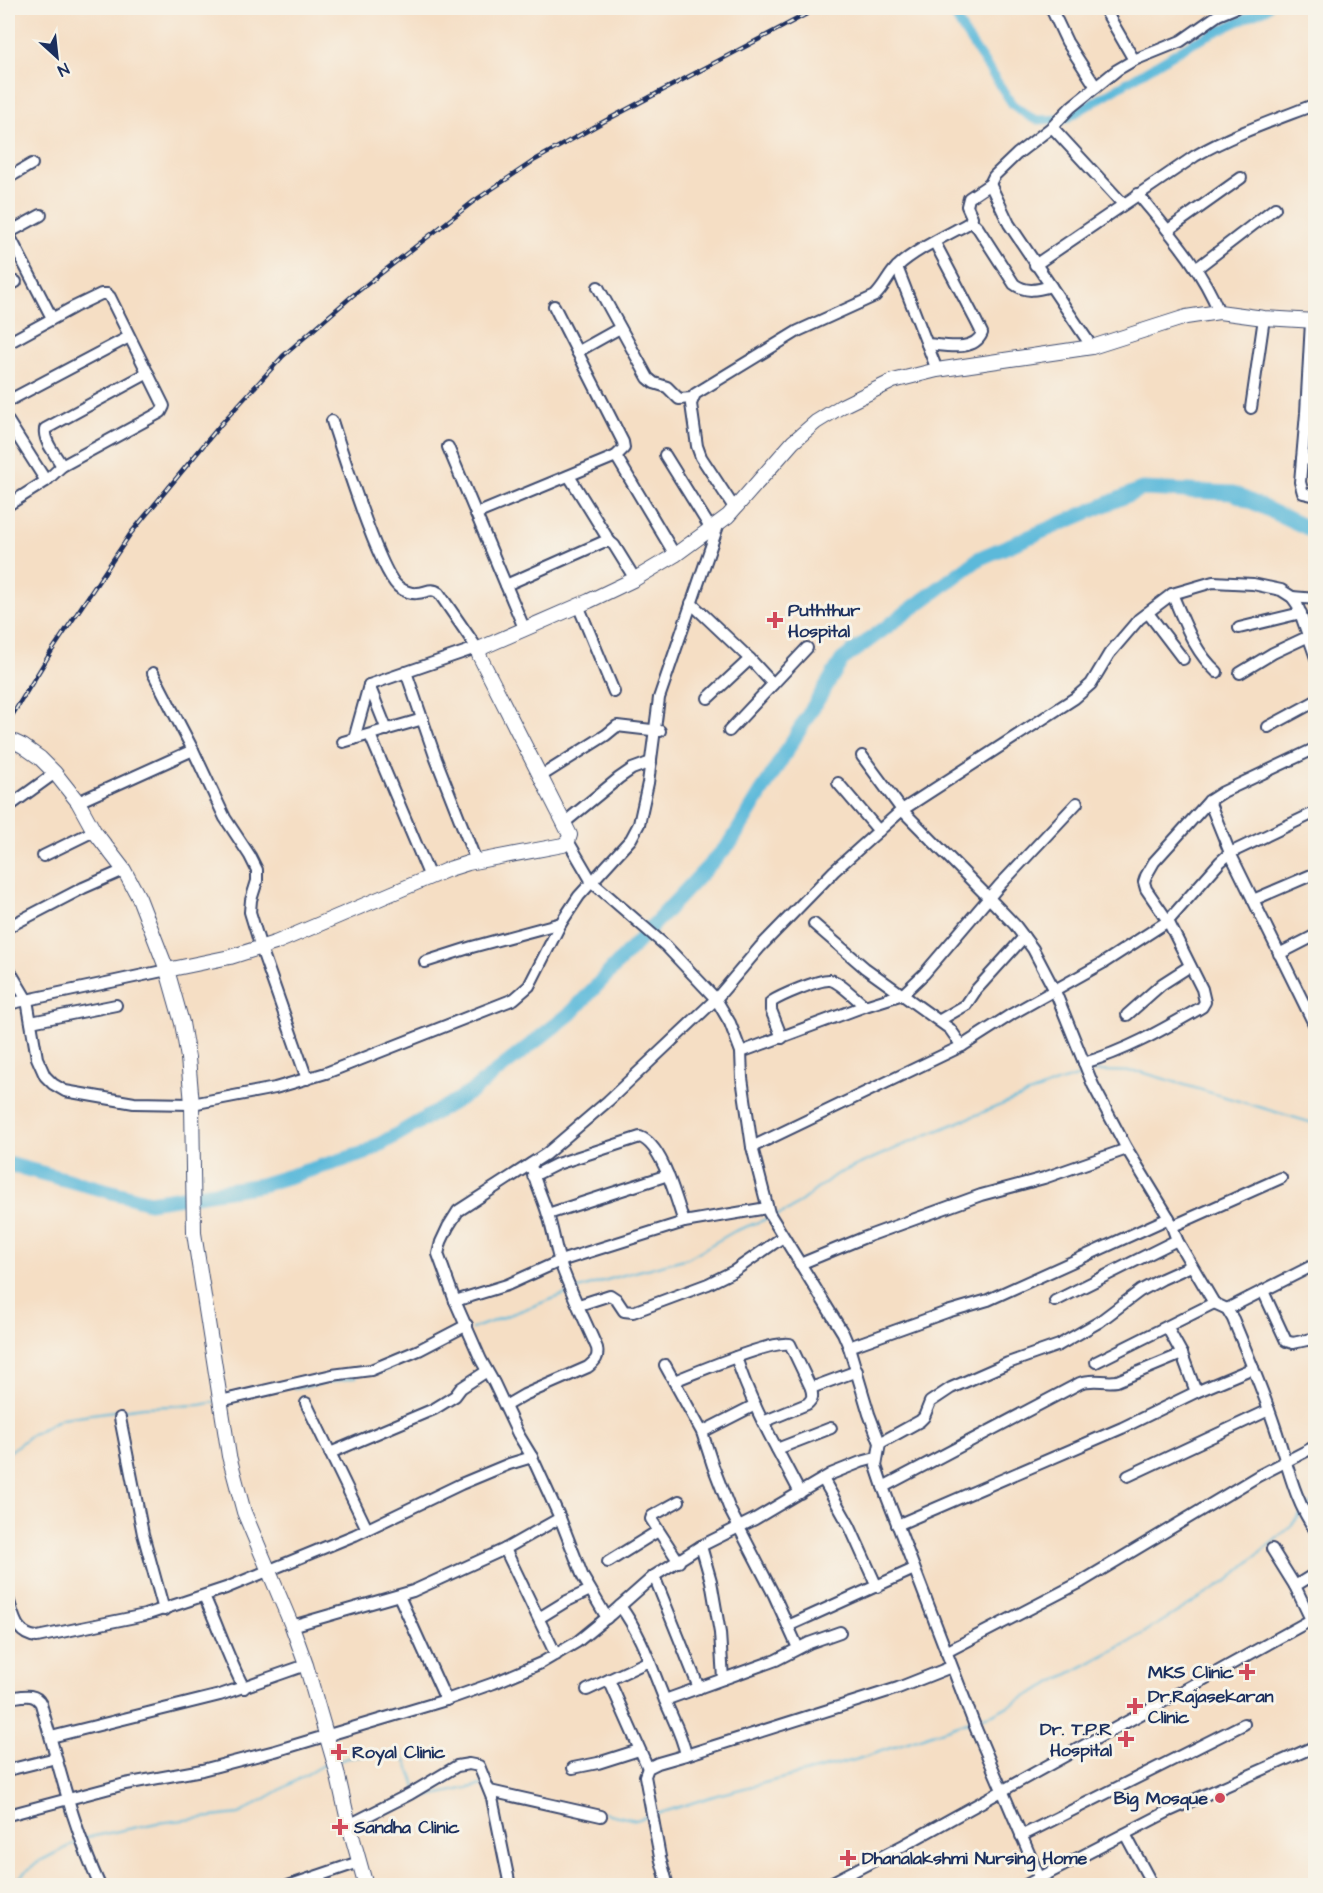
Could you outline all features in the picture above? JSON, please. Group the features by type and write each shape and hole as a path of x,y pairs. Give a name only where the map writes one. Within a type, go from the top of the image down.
{"street":[{"path":"1051,8 1067,42 1096,87"},
{"path":"1104,8 1134,60"},
{"path":"1051,286 1029,290 1020,289 1014,284 971,220 968,200 990,184 994,176 1017,154 1117,70 1134,60 1182,41 1218,15 1235,8"},
{"path":"1035,264 1213,146 1316,104"},
{"path":"1057,122 1123,204"},
{"path":"8,178 32,164"},
{"path":"1168,230 1241,178"},
{"path":"990,184 1009,224 1092,347"},
{"path":"1138,194 1197,268 1211,291 1219,312"},
{"path":"1197,268 1275,208"},
{"path":"41,215 8,233 52,318"},
{"path":"598,287 652,382 668,387 679,399 692,398 798,331 874,296 884,288 897,267 971,220"},
{"path":"927,344 962,346 976,341 982,333 934,243"},
{"path":"897,267 937,370"},
{"path":"8,343 52,318 101,294 106,294 110,297 164,406 161,412 62,466 46,481 8,504"},
{"path":"476,514 616,456 624,447 554,306"},
{"path":"369,685 478,649 635,579 675,555 735,509 793,442 816,422 842,406 893,381 937,370 1092,347 1186,317 1219,312 1313,322 1311,414 1302,459 1301,489 1306,495 1316,496"},
{"path":"1251,408 1264,318"},
{"path":"577,352 620,328"},
{"path":"8,401 129,337"},
{"path":"62,466 46,439 45,429 148,373"},
{"path":"692,398 694,428 699,452 735,509"},
{"path":"8,421 46,481"},
{"path":"8,1004 230,957 298,935 449,869 476,861 563,845 568,842 570,835 478,649 439,593 431,590 414,593 399,588 393,582 368,525 332,421"},
{"path":"448,447 524,628"},
{"path":"665,455 715,526"},
{"path":"616,456 675,555"},
{"path":"1302,459 1316,460"},
{"path":"569,476 635,579"},
{"path":"8,968 27,1000 37,1058 45,1076 65,1091 134,1104 192,1104 275,1088 326,1073 514,999 529,986 561,923 579,896 631,839 639,824 657,731 659,698 715,526"},
{"path":"506,585 603,542 610,542"},
{"path":"607,1618 590,1590 532,1457 487,1371 455,1300 438,1254 441,1242 458,1211 546,1154 608,1101 716,999 760,947 834,871 902,810 1075,698 1091,684 1109,654 1139,619 1172,594 1213,582 1253,584 1281,590 1292,597 1316,599"},
{"path":"1172,594 1196,648 1204,660 1217,672"},
{"path":"1292,597 1301,613 1307,637 1316,658"},
{"path":"691,603 773,684"},
{"path":"579,605 614,692"},
{"path":"1148,613 1183,659"},
{"path":"1239,628 1301,613"},
{"path":"1240,673 1273,653 1307,637"},
{"path":"729,731 807,648"},
{"path":"708,698 750,659"},
{"path":"406,672 476,861"},
{"path":"153,673 225,818 257,870 257,881 250,912 307,1079"},
{"path":"369,685 387,730"},
{"path":"369,685 349,741 423,719"},
{"path":"1268,727 1316,701"},
{"path":"541,776 617,726 657,731"},
{"path":"370,735 430,877"},
{"path":"8,740 24,746 40,758 78,802 94,831 124,870 139,898 167,970 182,1023 188,1058 192,1104 194,1233 229,1456 244,1512 306,1665 338,1772 349,1825 366,1886"},
{"path":"1085,1065 1139,1043 1202,1007 1205,1002 1204,995 1168,921 1146,889 1144,882 1154,862 1209,801 1316,748"},
{"path":"78,802 193,750"},
{"path":"862,756 902,810 989,898 1033,949 1054,991 1093,1085 1126,1149 1171,1222 1177,1240 1214,1303 1227,1309 1233,1319 1269,1410 1299,1502 1306,1518 1316,1531"},
{"path":"564,823 619,778 632,769 651,762"},
{"path":"8,807 55,773"},
{"path":"838,783 879,831"},
{"path":"1209,801 1230,853 1316,1028"},
{"path":"741,1052 903,994 924,974 989,898 1077,803"},
{"path":"752,1147 963,1046 1012,1014 1103,963 1168,921 1230,853 1316,812"},
{"path":"43,856 94,831"},
{"path":"568,842 592,882 641,923 699,979 716,999 730,1023 741,1052 742,1078 752,1147 768,1210 843,1333 849,1347 880,1443 876,1466 883,1487 968,1710 1041,1881"},
{"path":"8,927 83,888 124,870"},
{"path":"1253,900 1316,873"},
{"path":"425,962 472,946 561,923"},
{"path":"814,924 865,968 940,1020 963,1046"},
{"path":"1280,954 1316,935"},
{"path":"940,1020 966,1005 976,990 1024,937"},
{"path":"1127,1015 1162,984 1190,966"},
{"path":"782,1038 771,1010 771,1002 819,982 828,980 835,982 865,1006"},
{"path":"31,1022 116,1005"},
{"path":"533,1176 557,1164 640,1137 651,1143 668,1175 684,1222"},
{"path":"800,1264 981,1195 1044,1178 1126,1149"},
{"path":"505,1406 524,1395 588,1367 598,1355 560,1261 548,1214 533,1176 531,1164"},
{"path":"548,1214 668,1175"},
{"path":"849,1347 988,1300 1281,1178"},
{"path":"455,1300 507,1285 560,1261 684,1222 768,1210"},
{"path":"578,1303 610,1295 616,1299 624,1311 633,1312 708,1284 734,1271 782,1234"},
{"path":"1055,1301 1177,1240"},
{"path":"1227,1309 1316,1264"},
{"path":"880,1443 920,1421 930,1402 951,1388 1008,1363 1059,1345 1099,1322 1140,1291 1191,1266"},
{"path":"1263,1290 1286,1341 1293,1343 1316,1338"},
{"path":"1096,1362 1214,1303"},
{"path":"221,1402 332,1375 370,1370 418,1350 466,1323"},
{"path":"1167,1327 1182,1353 1196,1392"},
{"path":"674,1381 736,1357 781,1344 790,1344 813,1396 807,1404 763,1422"},
{"path":"883,1487 1080,1383 1088,1380 1117,1381 1182,1353"},
{"path":"736,1357 754,1405 800,1493"},
{"path":"665,1365 702,1432 730,1510 798,1648"},
{"path":"897,1525 1122,1428 1196,1392 1253,1368"},
{"path":"330,1453 434,1409 487,1371"},
{"path":"811,1388 857,1371"},
{"path":"306,1403 367,1529"},
{"path":"702,1432 754,1405"},
{"path":"1128,1476 1269,1410"},
{"path":"120,1418 143,1534 165,1610"},
{"path":"777,1449 831,1428"},
{"path":"946,1652 1081,1582 1200,1510 1316,1446"},
{"path":"8,1599 14,1619 21,1630 30,1636 37,1637 165,1610 367,1529 461,1484 532,1457"},
{"path":"8,1815 125,1784 202,1770 327,1736 447,1700 503,1680 556,1655 577,1642 654,1576 701,1546 755,1519 823,1479 850,1466 876,1458"},
{"path":"823,1479 850,1527 877,1587"},
{"path":"679,1502 651,1517 679,1562"},
{"path":"292,1626 399,1596 439,1580 505,1549 560,1518"},
{"path":"608,1562 658,1531"},
{"path":"701,1546 711,1581 720,1633 723,1679"},
{"path":"505,1549 556,1655"},
{"path":"825,1886 1313,1625 1295,1586 1272,1549"},
{"path":"788,1626 914,1569"},
{"path":"1295,1586 1316,1573"},
{"path":"654,1576 699,1688"},
{"path":"539,1618 590,1590"},
{"path":"204,1596 231,1664 244,1688"},
{"path":"399,1596 447,1700"},
{"path":"620,1606 633,1623 650,1661 676,1723 686,1755"},
{"path":"665,1700 776,1660 798,1648 840,1632"},
{"path":"587,1690 650,1661"},
{"path":"51,1737 169,1709 244,1688 306,1665"},
{"path":"668,1886 650,1806 645,1776 648,1768 898,1688 951,1666"},
{"path":"609,1680 648,1768"},
{"path":"8,1698 29,1696 38,1698 51,1737 67,1800 85,1853 100,1886"},
{"path":"1021,1836 1244,1724"},
{"path":"1024,1886 1041,1881 1168,1811 1316,1746"},
{"path":"573,1768 639,1750"},
{"path":"8,1770 56,1758"},
{"path":"349,1825 410,1794 457,1766 469,1764 479,1766 491,1794 510,1886"},
{"path":"491,1794 602,1816"},
{"path":"1125,1834 1153,1886"},
{"path":"288,1886 359,1862"}],"waterway":[{"path":"950,8 1013,105 1037,120 1066,119 1192,43 1268,8"},
{"path":"8,1164 149,1202 261,1185 365,1153 471,1092 571,1013 731,842 842,660 980,558 1142,489 1233,493 1316,532"},
{"path":"1092,1072 1141,1072 1316,1124"},
{"path":"775,1216 790,1210 835,1175 924,1136 1056,1083 1084,1075"},
{"path":"576,1290 688,1258 735,1231 769,1218"},
{"path":"472,1329 568,1293"},
{"path":"377,1373 394,1366"},
{"path":"294,1389 357,1377"},
{"path":"8,1453 31,1435 62,1418 144,1407 200,1405 215,1402"},
{"path":"1307,1508 1316,1499"},
{"path":"976,1719 993,1714 1129,1642 1226,1582 1289,1528 1301,1514"},
{"path":"657,1814 717,1795 855,1760 970,1721"},
{"path":"339,1761 397,1752 407,1763 416,1787"},
{"path":"85,1838 157,1823 239,1814 321,1766 331,1763"},
{"path":"419,1792 425,1797 482,1785"},
{"path":"604,1813 636,1820 648,1816"},
{"path":"10,1886 36,1863 77,1842"}],"railway":[{"path":"8,722 51,652 131,533 222,423 283,356 352,296 474,201 535,160 818,8"}],"place":[{"name":"Puththur Hospital","path":"775,620"},
{"name":"MKS Clinic","path":"1247,1672"},
{"name":"Dr.Rajasekaran Clinic","path":"1135,1706"},
{"name":"Dr. T.P.R Hospital","path":"1126,1739"},
{"name":"Royal Clinic","path":"339,1752"},
{"name":"Big Mosque","path":"1220,1798"},
{"name":"Sandha Clinic","path":"340,1827"},
{"name":"Dhanalakshmi Nursing Home","path":"848,1858"}]}
